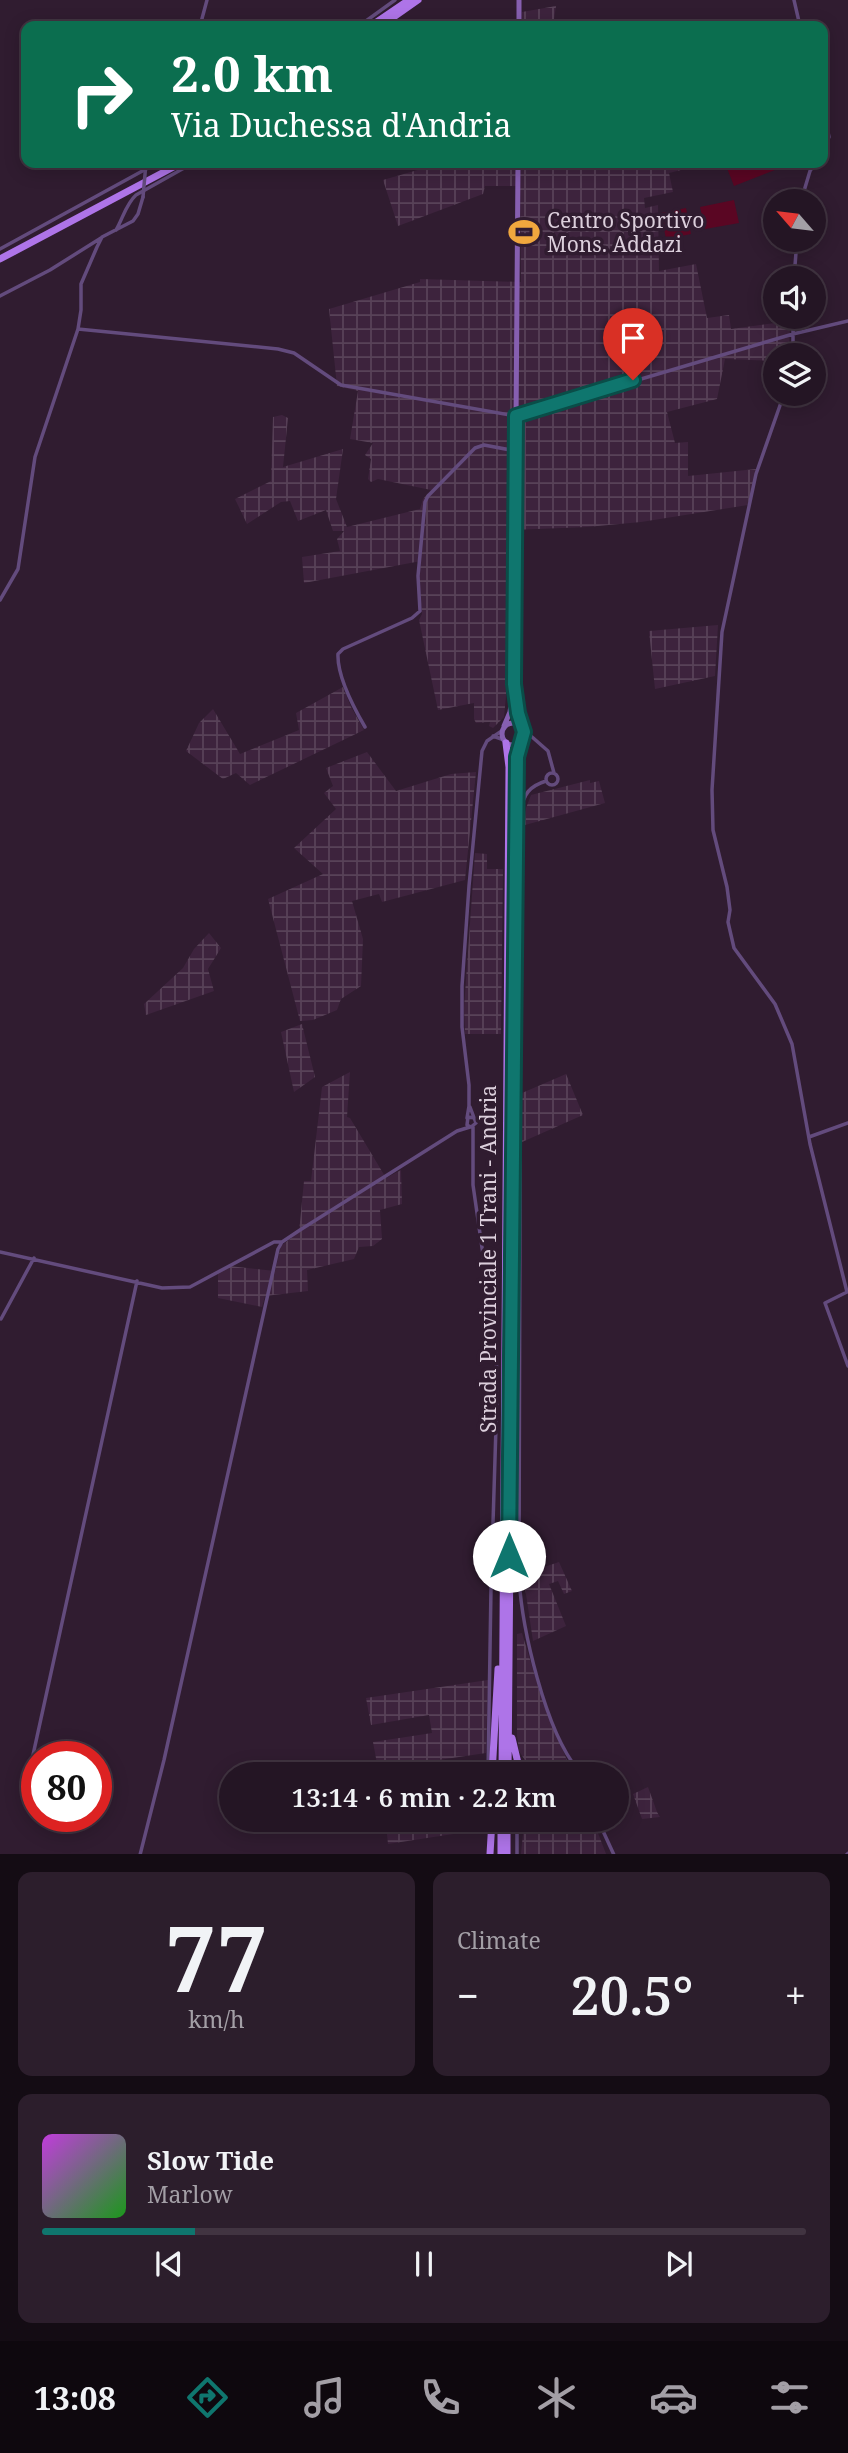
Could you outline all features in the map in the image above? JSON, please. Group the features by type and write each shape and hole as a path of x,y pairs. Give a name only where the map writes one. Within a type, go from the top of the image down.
{"highway":[{"path":"378,21 409,0"},
{"path":"389,21 421,0"},
{"path":"396,21 421,0"},
{"path":"0,258 162,168"},
{"path":"0,258 171,168"},
{"name":"Strada Provinciale 1 Trani - Andria","path":"502,1762 509,781 505,742"},
{"name":"Strada Provinciale 1 Trani - Andria","path":"508,1762 517,757 520,743"},
{"path":"491,1762 503,1620"},
{"path":"508,1696 518,1762"},
{"path":"490,1832 490,1854"},
{"path":"501,1832 501,1854"},
{"path":"507,1832 507,1854"}],"main road":[{"path":"519,0 519,21"},
{"name":"Strada Provinciale 1 Trani - Andria","path":"505,742 503,728 510,712 514,684 518,168"},
{"name":"Strada Provinciale 1 Trani - Andria","path":"514,684 524,736 520,743"},
{"path":"503,728 511,723 522,727"},
{"path":"505,742 513,746 520,743"}],"street":[{"path":"201,21 206,0"},
{"path":"366,21 395,0"},
{"path":"793,0 799,21"},
{"path":"0,296 133,221 143,197 146,168"},
{"path":"0,249 148,168"},
{"path":"115,231 124,218 130,200 184,168"},
{"path":"805,189 812,168"},
{"path":"0,600 18,569 35,457 78,329 82,310 81,284 102,237"},
{"path":"78,329 278,349 294,354 341,385 516,416 793,334 848,321"},
{"path":"793,329 793,343"},
{"path":"780,406 756,474 722,632 712,790 713,830 727,887 730,910 728,922 734,948 783,1019 798,1070 809,1136 847,1292 825,1303 848,1366"},
{"path":"365,727 354,708 338,662 338,654 343,649 412,618 420,611 418,576 423,509 428,496 475,448 484,445 516,451"},
{"path":"522,727 548,751 554,773 558,777 556,783 551,785 546,781"},
{"path":"140,1854 164,1760 278,1249 282,1242 457,1131 476,1123 470,1105 462,1027 462,986 480,761 484,746 503,728"},
{"path":"493,736 505,742"},
{"path":"546,781 547,775 554,773"},
{"path":"546,781 528,790 521,811 519,1577 525,1623 542,1692 571,1762"},
{"path":"466,1120 470,1105"},
{"path":"457,1131 466,1120 472,1116 475,1118"},
{"path":"466,1120 471,1127 473,1185 489,1288 496,1371 490,1762"},
{"path":"809,1136 848,1123"},
{"path":"1,1253 162,1287 190,1286 274,1242 282,1242"},
{"path":"1,1319 34,1258"},
{"path":"36,1741 137,1282"},
{"path":"517,1832 517,1854"},
{"path":"604,1832 614,1854"}],"shaded area":[{"path":"556,6 554,21 522,21 522,12"},
{"path":"423,168 689,168 669,173 673,192 644,198 645,208 658,205 659,271 696,264 707,318 729,315 731,329 763,325 763,329 790,329 789,343 763,343 763,361 725,359 717,399 667,412 675,443 688,442 688,476 756,469 748,505 641,522 512,530 504,717 493,728 489,726 490,722 476,723 474,703 438,710 419,620 422,614 419,579 421,561 304,583 302,557 340,551 337,539 344,531 333,531 326,510 298,521 290,501 281,502 247,524 235,499 271,481 273,417 282,415 288,418 283,467 343,449 336,499 347,527 420,509 423,499 431,490 378,479 371,482 368,479 371,459 365,455 373,443 350,439 358,391 337,386 329,309 420,282 420,279 521,282 520,186 485,186 483,194 398,226 383,180"},
{"path":"727,168 780,168 734,186"},
{"path":"734,200 739,223 705,229 700,207"},
{"path":"686,208 691,234 666,239 661,213"},
{"path":"718,625 715,676 655,689 649,631"},
{"path":"343,687 364,730 250,785 236,773 223,779 186,751 199,723 213,709 240,754 299,730 296,713"},
{"path":"367,752 396,791 451,774 476,772 465,880 382,902 379,894 352,901 363,939 361,986 341,999 337,1010 313,1020 300,1021 268,899 323,874 294,848 336,809 324,793 333,786 326,768"},
{"path":"590,780 590,783 599,781 605,803 525,825 526,808 531,795"},
{"path":"475,853 487,854 487,869 503,869 501,1034 465,1034 464,1008"},
{"path":"209,933 221,948 208,969 214,991 146,1015 144,1004 183,968 194,949"},
{"path":"302,1024 315,1077 294,1092 281,1032"},
{"path":"350,1072 347,1117 386,1178 401,1170 402,1204 380,1210 382,1239 373,1246 359,1247 354,1259 307,1270 308,1291 265,1296 262,1307 218,1298 218,1273 229,1266 275,1271 281,1246 299,1232 304,1181 311,1181 322,1087"},
{"path":"566,1074 583,1115 522,1142 522,1093"},
{"path":"559,1562 572,1591 564,1594 558,1581 549,1584 566,1626 533,1641 523,1574"},
{"path":"522,1633 540,1693 568,1762 526,1762 519,1751 517,1634"},
{"path":"488,1680 486,1753 425,1762 377,1762 373,1742 432,1733 429,1715 371,1725 366,1698"},
{"path":"648,1787 660,1817 642,1819 633,1794"},
{"path":"387,1832 466,1832 388,1844"},
{"path":"523,1832 598,1832 606,1854 521,1854"}],"place":[{"name":"Centro Sportivo Mons. Addazi","path":"524,232"}],"route":[{"path":"509,1556 517,757 524,736 514,684 516,416 633,380"}]}
